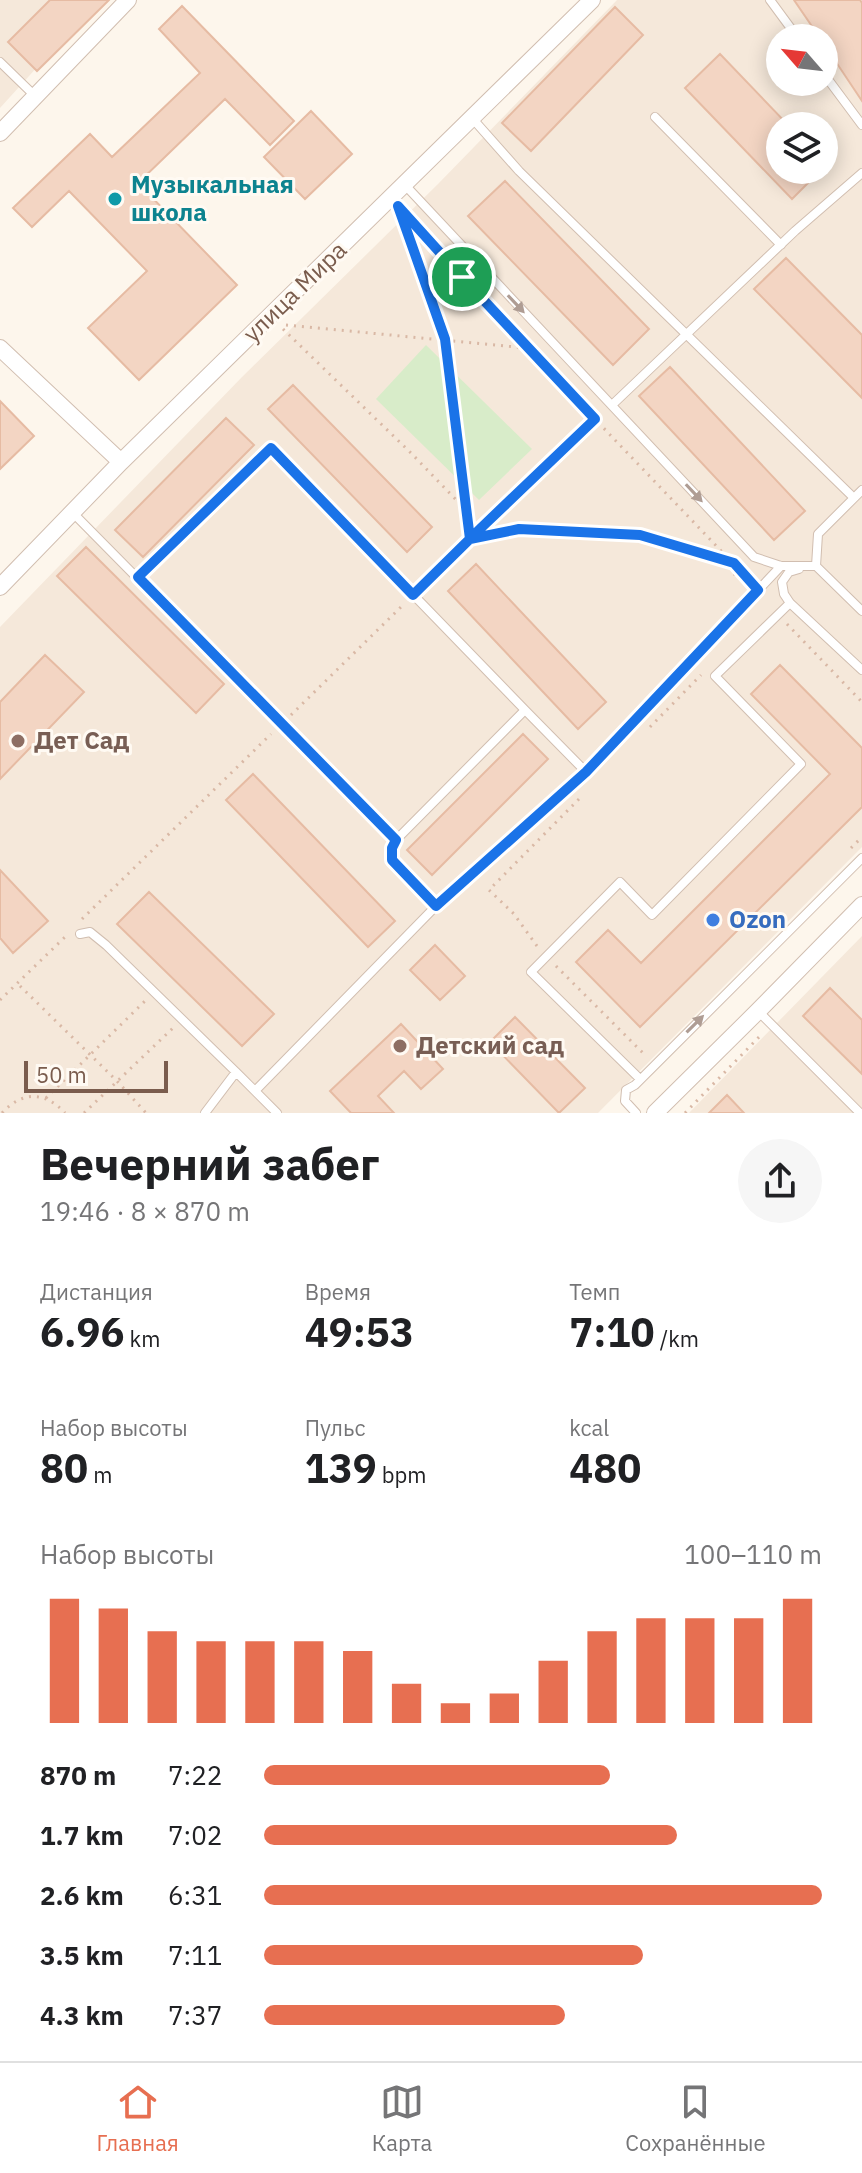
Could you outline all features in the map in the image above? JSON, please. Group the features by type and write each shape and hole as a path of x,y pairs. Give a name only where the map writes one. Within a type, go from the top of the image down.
{"street":[{"path":"0,133 128,0"},
{"name":"улица Мира","path":"0,587 121,462 592,0"},
{"path":"0,348 121,462"},
{"path":"655,1113 859,913"}],"lane":[{"path":"770,0 788,24"},
{"path":"0,62 35,96"},
{"path":"838,93 862,125"},
{"path":"472,117 519,171 854,498"},
{"path":"655,117 781,245"},
{"path":"612,405 862,173"},
{"path":"405,185 754,557 781,566 814,566 862,611"},
{"path":"138,577 271,448 586,772"},
{"path":"814,566 818,534 862,490"},
{"path":"73,513 396,840"},
{"path":"255,1091 436,906 586,772 781,566"},
{"path":"814,566 789,572 781,589 790,603 862,670"},
{"path":"640,1079 531,972 620,882 652,915 801,764 715,676 790,603"},
{"path":"436,906 392,860 392,848 396,840 525,710"},
{"path":"636,1113 625,1101 625,1093 862,858"},
{"path":"75,932 90,932 277,1113"},
{"path":"758,1011 860,1113"},
{"path":"205,1113 236,1072"}],"path":[{"path":"470,539 445,339 398,206 527,348 758,590"},
{"path":"466,510 281,325 527,348"},
{"path":"82,920 595,419"},
{"path":"470,539 519,529 640,535 734,563"},
{"path":"734,563 735,578"},
{"path":"778,614 862,702"},
{"path":"641,736 706,670"},
{"path":"587,791 489,890 514,914 545,956 645,1057 652,1049"},
{"path":"851,847 862,837"},
{"path":"0,1000 75,932"},
{"path":"20,986 146,1113"},
{"path":"46,1098 154,992"},
{"path":"84,1113 182,1019"},
{"path":"0,1104 4,1111 21,1098 34,1096 57,1104 65,1113"}],"shaded area":[{"path":"0,0 98,0 0,108"},
{"path":"617,0 862,0 862,847 598,1113 0,1113 0,627 242,377 438,184"},
{"path":"862,936 862,1113 689,1113"}],"green space":[{"path":"426,345 532,449 479,500 376,399"}],"building":[{"path":"50,0 109,0 37,71 8,42"},
{"path":"794,0 860,0 862,101 838,65 838,24 810,24"},
{"name":"Музыкальная школа","path":"182,6 294,121 270,145 225,99 138,183 237,285 139,380 88,328 147,271 69,191 32,227 13,208 90,134 112,157 200,73 159,29"},
{"path":"615,7 643,35 531,151 502,123"},
{"path":"720,54 776,112 766,112 766,172 685,88"},
{"path":"311,111 352,154 305,199 264,157"},
{"path":"505,181 649,329 613,365 468,216"},
{"path":"778,184 807,184 792,199"},
{"path":"786,258 862,335 862,398 754,289"},
{"path":"670,367 805,511 774,540 639,396"},
{"path":"293,385 432,527 407,552 268,409"},
{"path":"0,401 34,436 0,469"},
{"path":"226,418 254,445 143,557 115,530"},
{"path":"86,547 224,684 196,713 57,576"},
{"path":"476,564 606,702 578,729 448,591"},
{"name":"Дет Сад","path":"45,655 84,692 0,779 0,702"},
{"path":"780,665 862,748 862,807 640,1027 576,962 608,930 641,963 830,774 751,694"},
{"path":"523,734 548,759 432,875 407,850"},
{"path":"253,774 395,921 368,947 226,800"},
{"path":"0,870 48,921 13,953 0,938"},
{"path":"149,892 274,1014 242,1046 117,924"},
{"path":"435,945 465,976 440,1000 410,970"},
{"path":"830,988 862,1020 862,1074 803,1016"},
{"path":"515,1017 585,1088 559,1113 490,1042"},
{"name":"Детский сад","path":"401,1024 443,1069 421,1089 404,1071 378,1096 394,1113 351,1113 330,1091"},
{"path":"727,1095 744,1113 709,1113"}],"place":[{"name":"Музыкальная школа","path":"115,199"},
{"name":"Дет Сад","path":"18,741"},
{"name":"Ozon","path":"713,920"},
{"name":"Детский сад","path":"400,1046"}],"route":[{"path":"462,277 398,206 445,339 470,539 519,529 640,535 734,563 758,590 586,772 436,906 392,860 396,840 138,577 271,448 413,595 470,539 482,527 595,419 462,277"}]}
